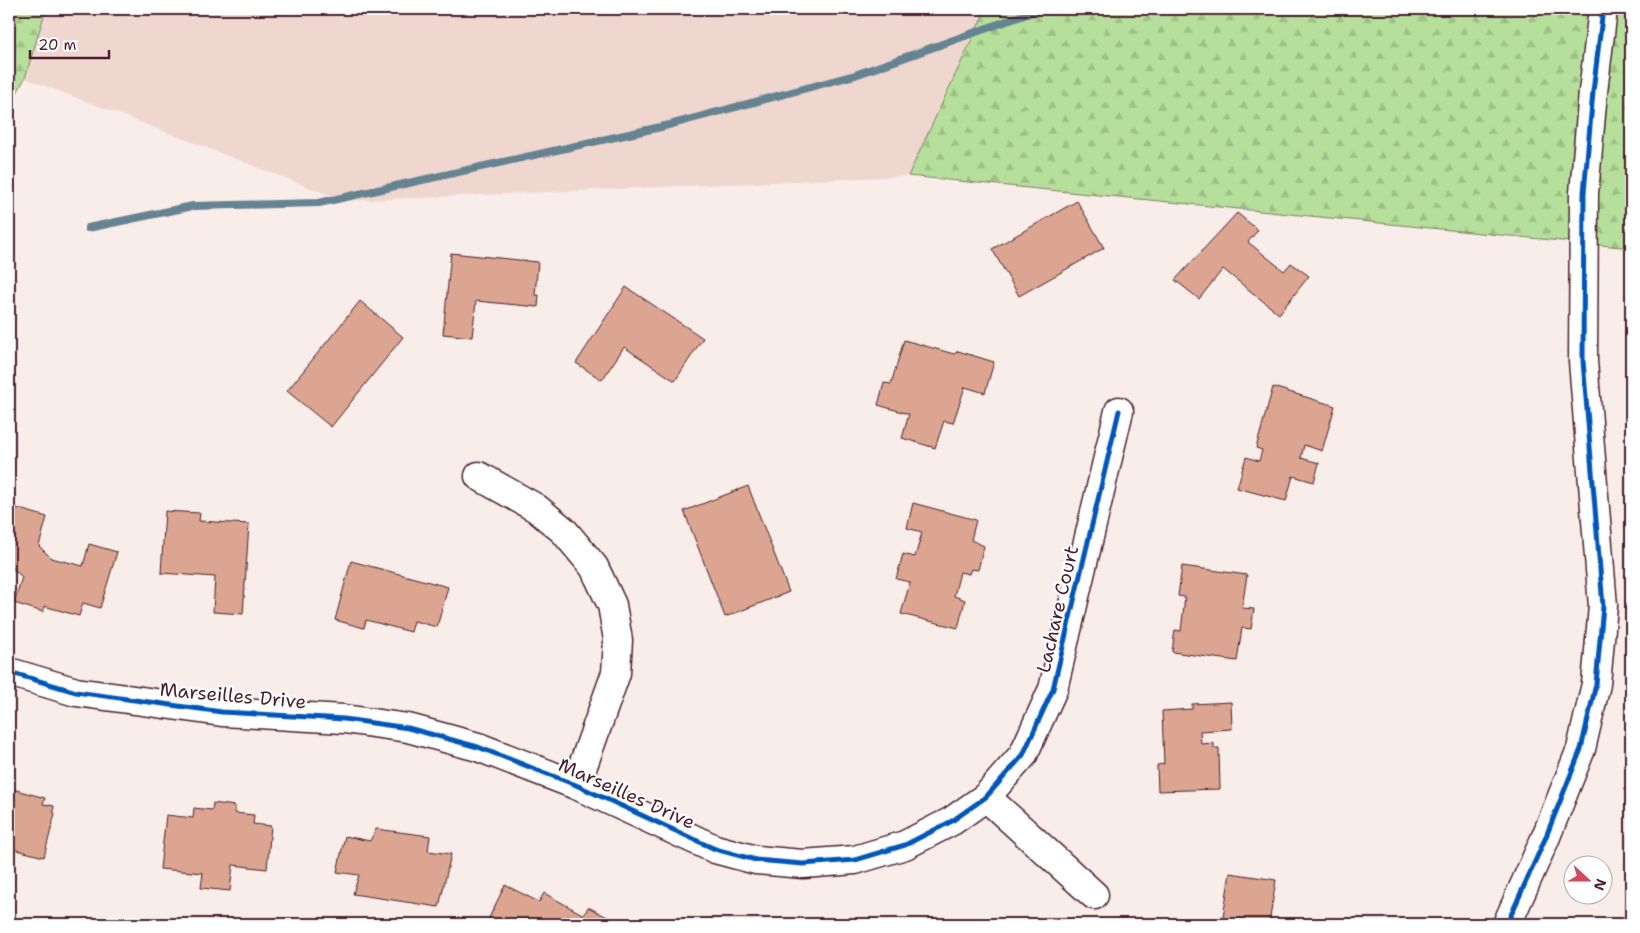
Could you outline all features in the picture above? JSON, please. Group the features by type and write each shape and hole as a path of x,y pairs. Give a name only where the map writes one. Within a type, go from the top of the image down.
{"street":[{"path":"1507,924 1545,839 1581,749 1596,684 1603,606 1583,361 1584,193 1593,92 1604,9"},
{"name":"Lachare Court","path":"986,797 1023,754 1053,689 1119,411"},
{"path":"479,476 536,508 564,531 594,567 612,605 618,640 616,673 576,785"},
{"name":"Marseilles Drive","path":"9,672 76,692 222,712 344,719 408,728 478,747 576,785 715,849 756,860 803,864 855,860 905,845 952,821 986,797"},
{"path":"986,797 1094,894"}],"shaded area":[{"path":"46,9 986,9 908,176 345,201 25,78"}],"green space":[{"path":"9,9 46,9 25,78 9,108"},
{"path":"986,9 1631,9 1631,248 908,176"}],"building":[{"path":"1077,201 1104,248 1019,296 992,249"},
{"path":"1237,213 1258,230 1248,242 1284,271 1291,263 1309,276 1279,314 1223,269 1199,299 1175,280"},
{"path":"451,253 538,262 535,295 539,295 538,307 476,301 472,337 443,334"},
{"path":"626,287 703,338 675,381 624,347 602,380 576,363"},
{"path":"360,301 403,337 331,427 287,391"},
{"path":"904,340 954,354 958,351 994,362 985,393 965,387 953,423 944,421 935,448 902,438 909,414 878,405 884,383 891,384"},
{"path":"1273,387 1335,406 1322,451 1304,445 1301,458 1319,463 1314,482 1293,476 1286,501 1237,488 1246,457 1259,461 1262,450 1256,448"},
{"path":"748,486 789,592 725,617 684,511"},
{"path":"913,503 976,520 971,540 984,546 978,570 971,569 969,574 960,572 954,596 965,600 958,628 901,614 910,582 896,579 903,554 915,557 922,532 907,528"},
{"path":"13,507 47,517 39,546 51,558 83,566 89,544 117,552 100,608 83,603 79,616 44,606 43,612 14,603 22,577 9,565 9,523"},
{"path":"165,511 200,513 199,521 249,524 243,614 213,612 215,577 161,573"},
{"path":"351,561 448,587 437,627 414,621 411,632 366,620 364,628 335,620"},
{"path":"1182,566 1247,575 1242,608 1254,609 1251,629 1242,628 1237,661 1172,652 1175,630 1181,631 1185,597 1178,596"},
{"path":"1231,702 1232,729 1200,731 1201,744 1214,743 1214,748 1219,748 1220,789 1158,791 1157,765 1164,764 1162,711 1192,709 1192,704"},
{"path":"9,788 45,798 43,804 54,806 53,812 55,813 44,857 9,848"},
{"path":"213,803 235,806 235,813 254,815 253,824 271,826 267,869 233,865 230,891 201,888 203,873 160,869 166,815 193,818 194,808 212,810"},
{"path":"376,829 430,836 428,851 451,854 439,907 353,894 359,875 337,872 345,836 370,841"},
{"path":"1230,873 1276,880 1269,924 1222,924"},
{"path":"505,885 539,902 544,893 584,915 588,907 615,921 613,924 486,924"}],"waterway":[{"path":"88,228 193,206 319,203 665,126 855,75 1041,9"}],"cycle path":[{"path":"1507,924 1545,839 1581,749 1596,684 1603,606 1583,361 1584,193 1603,9"},
{"path":"9,672 76,692 222,712 344,719 408,728 478,747 576,785 715,849 756,860 803,864 855,860 905,845 952,821 986,797 1023,755 1053,689 1119,411"}]}
